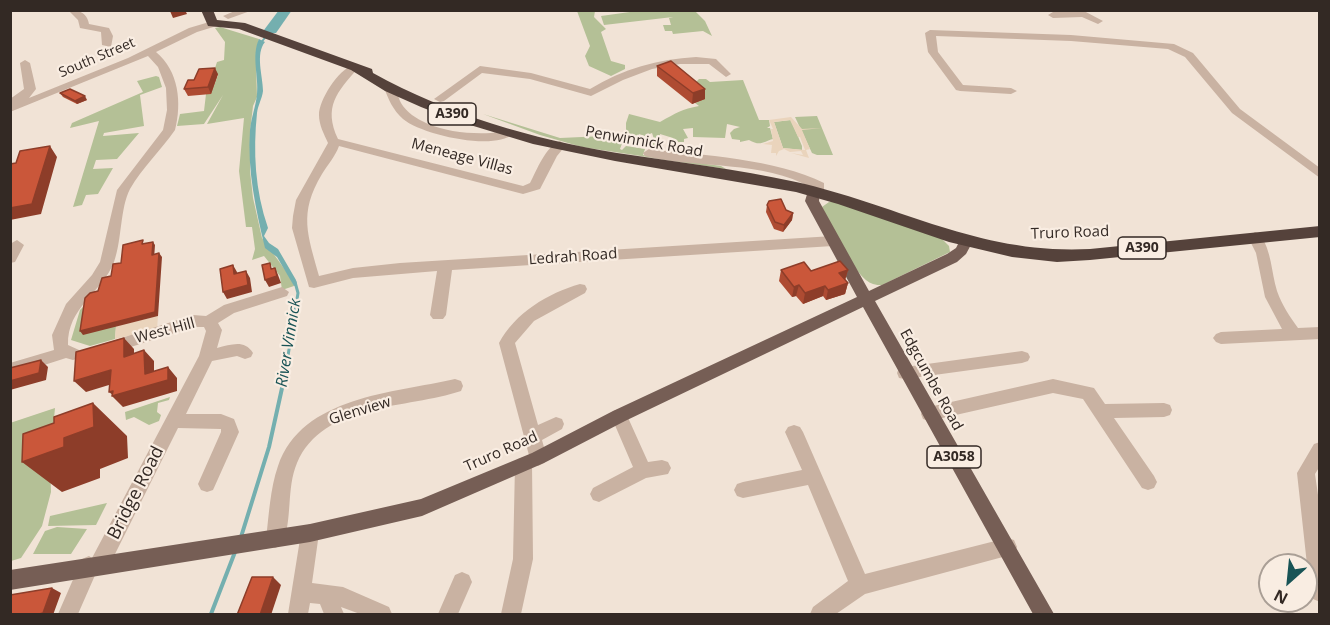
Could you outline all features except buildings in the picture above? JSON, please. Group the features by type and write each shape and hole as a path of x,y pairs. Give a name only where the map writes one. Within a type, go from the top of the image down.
{"highway":[{"name":"Penwinnick Road","path":"219,17 355,68 435,102 466,120 507,134 652,163 731,170 816,192 928,229"},
{"name":"Penwinnick Road","path":"355,68 390,87 556,144"},
{"name":"Truro Road","path":"928,229 1007,251 1044,255 1105,252 1320,231"}],"main road":[{"name":"Edgcumbe Road","path":"816,192 812,201 833,241 905,373 1044,615"},
{"name":"Truro Road","path":"10,580 310,533 422,507 531,462 619,416 951,258 961,251 966,241"}],"street":[{"path":"72,10 83,19 84,26 105,30 108,36 107,45"},
{"name":"South Street","path":"10,109 150,52 219,17 249,10"},
{"path":"1051,13 1084,14 1098,21"},
{"path":"1051,13 1071,38"},
{"path":"1011,91 960,88 933,52 930,33 1071,38 1170,46 1189,55 1236,111 1320,174"},
{"path":"66,352 60,346 60,335 73,304 97,279 107,262 123,190 169,130 173,120 172,92 161,60 150,52"},
{"path":"435,102 480,69 530,75 591,93 610,81 657,64 688,60 712,61 726,74"},
{"path":"10,103 24,96 30,89 25,63"},
{"path":"334,143 328,129 325,111 344,75 355,68"},
{"path":"390,87 392,99 398,108 412,121 424,127 461,135 507,134"},
{"name":"Meneage Villas","path":"334,143 340,142 523,190 535,186 556,144"},
{"name":"Ledrah Road","path":"334,143 303,200 300,216 299,228 314,283 353,273 833,241"},
{"name":"Penwinnick Road","path":"649,153 731,170"},
{"path":"1255,237 1264,252 1267,281 1275,306 1294,334"},
{"path":"438,315 445,266"},
{"path":"511,615 523,559 532,435 507,343 511,335 527,320 580,289"},
{"name":"West Hill","path":"10,370 66,352 73,354 103,350 193,321 208,322 229,309 282,292"},
{"name":"Bridge Road","path":"68,615 207,356 214,330 208,322"},
{"path":"1221,338 1320,333"},
{"path":"207,356 239,349 245,353"},
{"path":"905,373 1022,357"},
{"name":"Glenview","path":"275,539 288,466 298,447 321,424 333,417 352,411 455,386"},
{"path":"929,414 1053,386 1088,393 1148,482"},
{"path":"1101,411 1164,410"},
{"path":"619,416 643,470"},
{"path":"174,421 221,421 228,424 230,432 207,484"},
{"path":"532,435 556,424"},
{"path":"794,432 860,585"},
{"path":"1320,449 1306,473 1320,592"},
{"path":"599,494 643,470 662,468"},
{"path":"743,490 813,476"},
{"path":"298,615 310,533"},
{"path":"820,615 860,585 1006,547"},
{"path":"448,615 462,582"},
{"path":"302,592 331,605 343,597 382,615"}],"green space":[{"path":"577,11 595,11 594,17 606,29 601,32 611,61 625,65 625,69 611,76 589,66 585,56 590,46"},
{"path":"637,11 695,11 705,21 712,36 703,31 673,34 672,31 665,31 663,25 671,25 669,18 673,17 604,25 601,16"},
{"path":"220,27 259,39 256,64 257,97 253,106 250,132 250,171 253,198 262,238 291,278 294,286 282,290 280,276 264,256 252,260 255,249 252,227 246,227 239,171 244,118 207,124 223,95 204,124 177,126 180,114 204,111 206,94 211,93 218,75 213,74 217,62 224,60 225,42 215,28"},
{"path":"159,77 162,87 140,95 144,126 104,133 103,136 139,133 117,159 96,160 93,169 113,168 98,194 86,195 82,205 73,207 99,121 70,128 72,123 143,92 137,81"},
{"path":"699,79 706,79 710,82 743,80 759,120 769,120 770,126 767,128 770,128 773,139 759,143 749,140 740,142 740,140 732,139 730,133 740,127 727,124 725,138 693,137 693,128 683,129 688,138 684,139 684,142 673,142 673,138 660,134 659,150 650,149 654,139 652,133 645,136 639,134 638,139 624,138 620,149 626,146 645,149 643,155 721,166 726,169 582,147 540,135 483,114 560,138 626,135 629,114 660,122 679,112 699,106 695,103 704,99 695,91 703,87 696,82"},
{"path":"817,116 833,155 812,153 795,117"},
{"path":"791,120 802,150 783,148 774,122"},
{"path":"829,202 836,202 941,238 949,246 950,252 882,285 873,284 866,280 851,262 837,238 822,207"},
{"path":"88,302 116,326 115,339 90,346 71,340 80,310"},
{"path":"170,397 169,400 158,403 157,412 161,415 159,421 149,425 134,417 126,420 125,412"},
{"path":"55,408 50,461 51,492 42,526 21,558 11,561 10,423"},
{"path":"107,503 96,525 48,526 50,516"},
{"path":"57,527 87,529 71,554 33,554 45,531"}],"shaded area":[{"path":"791,117 802,129 822,128 802,130 810,149 806,150 809,158 791,153 803,155 801,151 790,152 784,149 776,156 776,153 771,153 772,145 763,144 773,141 771,129 773,129 769,120","holes":["790,120 805,150 783,148 774,122"]},
{"path":"158,316 157,329 115,339 116,326"}],"water":[{"path":"259,39 265,42 260,53 263,91 257,113 255,157 260,199 268,228 264,236 278,249 296,280 297,285 294,286 277,257 265,248 253,190 249,145 257,94 255,59"}],"waterway":[{"name":"River Vinnick","path":"271,30 286,10"},
{"name":"River Vinnick","path":"260,44 271,30"},
{"name":"River Vinnick","path":"287,362 298,293 295,282"},
{"name":"River Vinnick","path":"241,537 269,447 288,361"},
{"name":"River Vinnick","path":"211,614 235,552"}]}
